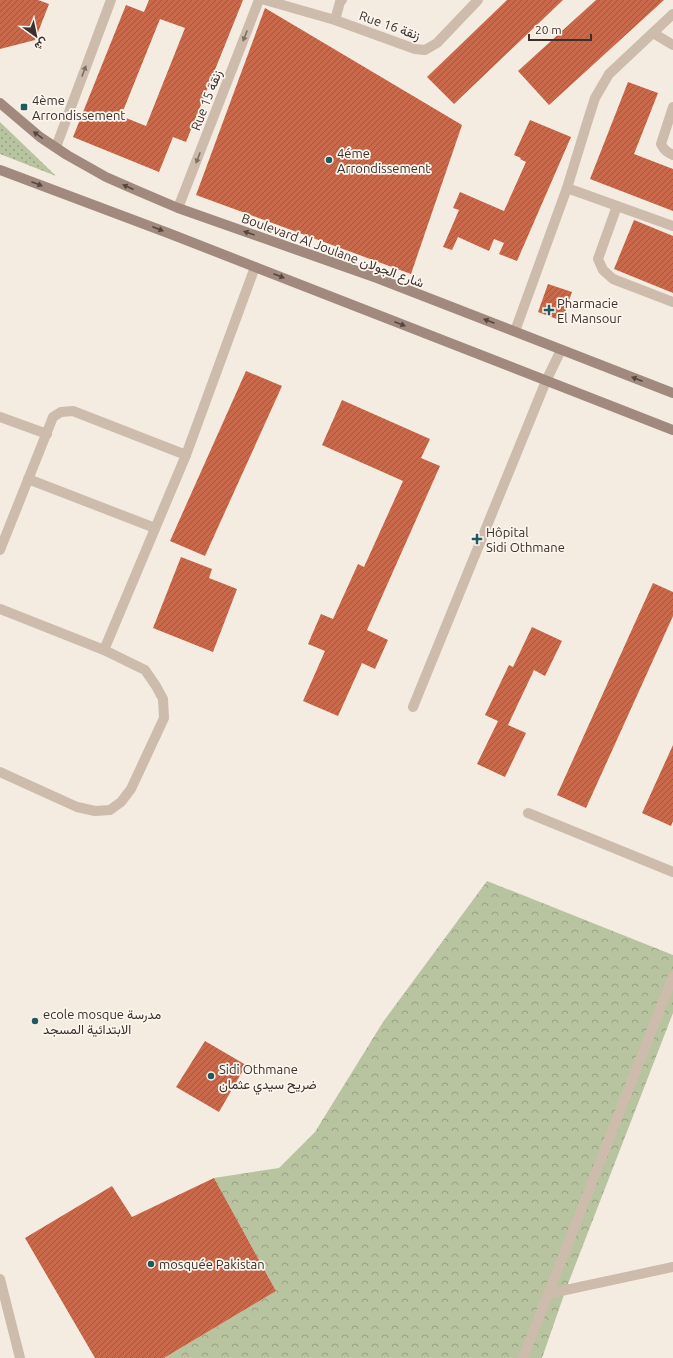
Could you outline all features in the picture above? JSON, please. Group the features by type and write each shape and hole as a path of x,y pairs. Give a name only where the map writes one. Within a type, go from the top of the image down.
{"main road":[{"name":"Boulevard Al Joulane شارع الجولان","path":"0,103 40,137 106,177 178,208 377,278 673,393"},
{"path":"0,170 255,267 673,430"}],"street":[{"path":"56,147 111,0"},
{"name":"Rue 15 زنقة","path":"178,208 259,0"},
{"name":"Rue 16 زنقة","path":"265,0 335,20 415,49 425,50 437,43 478,0"},
{"path":"335,20 340,2 342,0"},
{"path":"515,331 567,188 586,123 596,98 609,74 673,14"},
{"path":"653,33 673,45"},
{"path":"673,107 661,144 667,152 673,155"},
{"path":"567,188 673,226"},
{"path":"617,206 598,259 603,270 613,279 673,302"},
{"path":"104,650 186,455 255,267"},
{"path":"413,707 546,381 561,350"},
{"path":"0,550 54,417 61,412 73,411 186,455"},
{"path":"0,417 47,434"},
{"path":"28,479 155,528"},
{"path":"0,609 104,650 145,670 163,699 164,718 131,789 121,802 110,810 94,811 77,807 0,772"},
{"path":"528,813 673,872"},
{"path":"523,1358 673,976"},
{"path":"547,1294 673,1267"},
{"path":"0,1279 20,1358"}],"green space":[{"path":"0,122 56,176 0,154"},
{"path":"487,881 673,955 673,1013 566,1289 542,1358 164,1358 276,1291 214,1178 279,1168 315,1132 383,1022"}],"building":[{"path":"0,0 38,0 49,4 35,40 0,49"},
{"path":"149,0 243,0 186,142 173,137 159,172 73,137 126,5 144,12","holes":["160,19 185,28 146,126 121,116"]},
{"path":"507,0 563,0 454,104 427,77"},
{"path":"596,0 664,0 549,105 518,71"},
{"name":"4éme Arrondissement","path":"265,8 462,125 411,274 196,195"},
{"path":"628,82 658,93 634,154 673,169 673,211 590,179"},
{"path":"530,120 571,137 517,261 499,254 504,243 494,239 489,251 458,237 452,250 443,247 459,210 453,208 460,192 504,211 526,162 514,155"},
{"path":"634,220 673,236 673,293 614,269"},
{"path":"548,284 572,292 562,321 538,312"},
{"path":"246,371 282,386 205,556 170,541"},
{"path":"342,400 430,439 421,458 440,466 367,630 388,640 375,669 362,663 338,716 303,701 325,651 308,644 321,614 333,619 358,564 364,567 403,481 322,445"},
{"path":"181,557 212,569 209,578 237,589 213,652 153,628"},
{"path":"653,583 673,592 673,616 586,808 557,795"},
{"path":"532,627 562,641 545,676 534,670 508,725 526,733 505,777 477,764 498,721 485,715 509,665 513,667"},
{"path":"673,745 673,821 671,826 642,813"},
{"name":"Sidi Othmane ضريح سيدي عثمان","path":"205,1041 246,1065 219,1112 176,1087"},
{"name":"mosquée Pakistan","path":"214,1178 276,1291 164,1358 95,1358 25,1238 112,1186 132,1217"}],"place":[{"name":"4ème Arrondissement","path":"24,107"},
{"name":"4éme Arrondissement","path":"329,160"},
{"name":"Pharmacie El Mansour","path":"549,310"},
{"name":"Hôpital Sidi Othmane","path":"477,539"},
{"name":"ecole mosque مدرسة الابتدائية المسجد","path":"35,1021"},
{"name":"Sidi Othmane ضريح سيدي عثمان","path":"211,1076"},
{"name":"mosquée Pakistan","path":"151,1264"}]}
